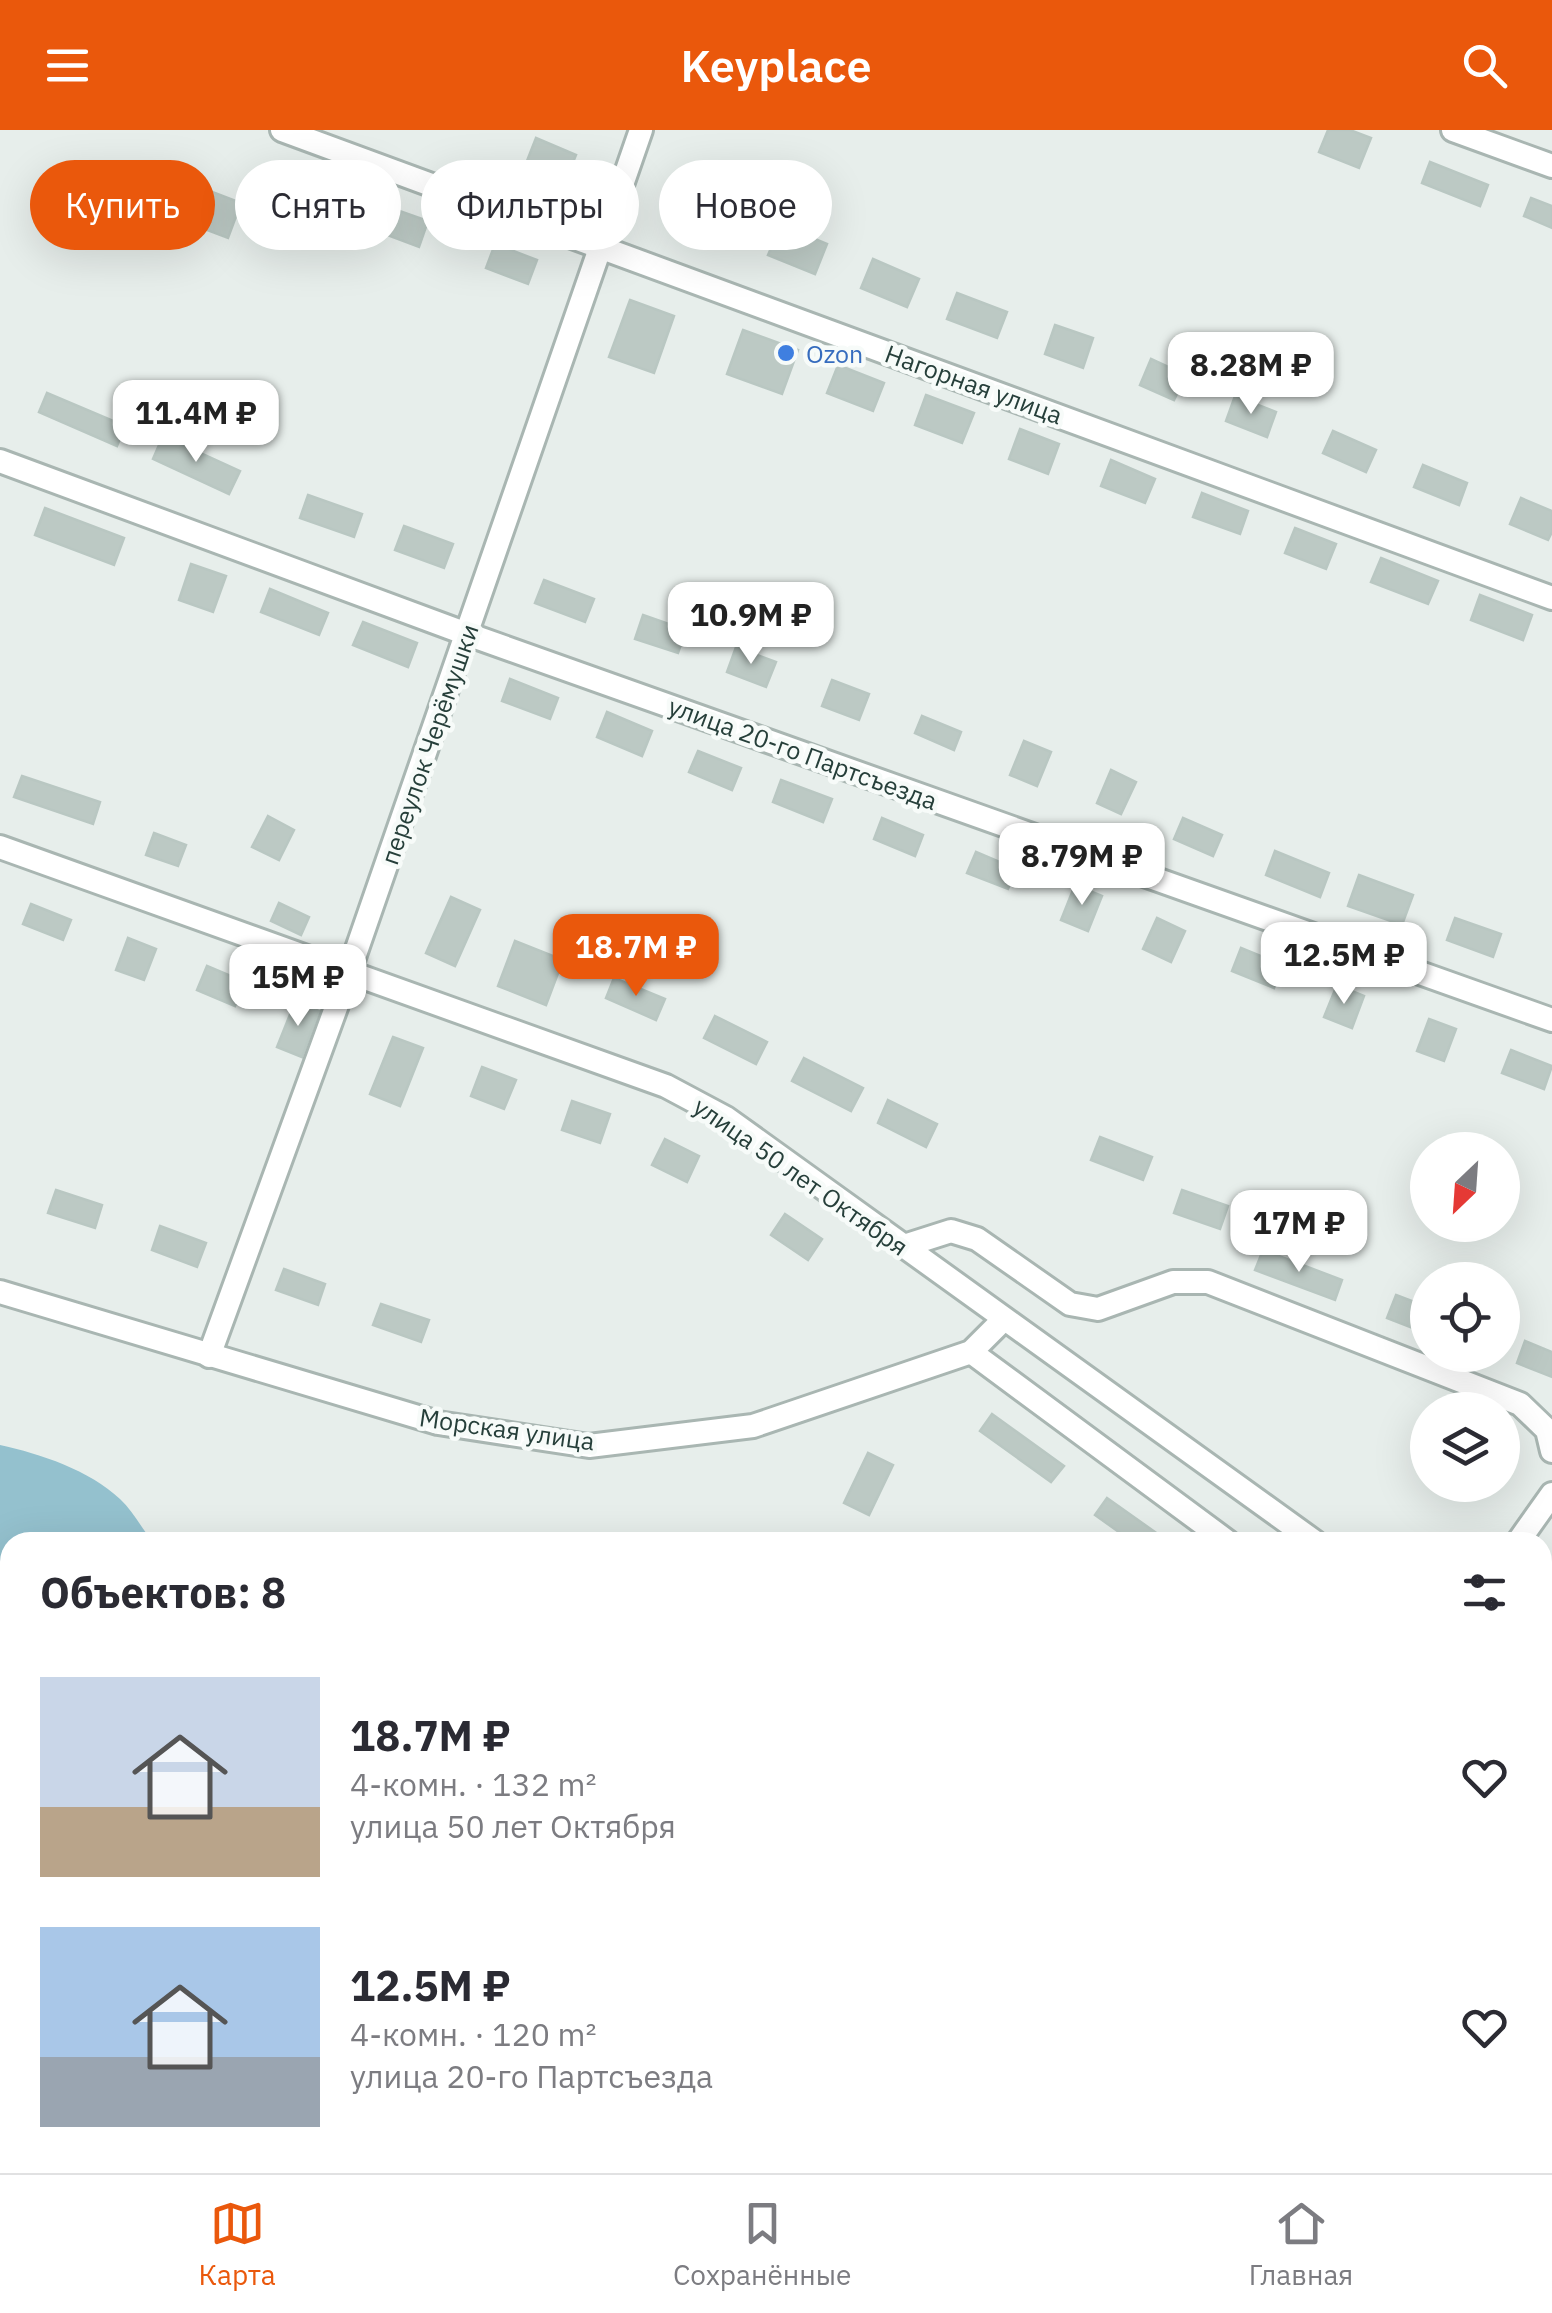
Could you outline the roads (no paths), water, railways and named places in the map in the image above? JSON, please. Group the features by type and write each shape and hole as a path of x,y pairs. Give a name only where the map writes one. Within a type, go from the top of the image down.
{"street":[{"name":"Нагорная улица","path":"282,130 421,181"},
{"name":"переулок Черёмушки","path":"631,160 641,130"},
{"path":"1453,130 1552,166"},
{"name":"переулок Черёмушки","path":"209,1356 349,972 601,250"},
{"name":"Нагорная улица","path":"610,250 1552,598"},
{"name":"улица 20-го Партсъезда","path":"0,461 467,634 1552,1020"},
{"name":"улица 50 лет Октября","path":"0,847 666,1086 726,1118 1300,1532"},
{"path":"904,1246 951,1231 977,1239 1070,1304 1098,1309 1173,1282 1208,1282 1520,1404 1547,1430 1552,1451"},
{"name":"Морская улица","path":"0,1292 438,1423 589,1446 753,1426 971,1352 1004,1319"},
{"path":"971,1352 1214,1532"},
{"path":"1545,1519 1552,1494"}],"water":[{"path":"0,1445 48,1458 94,1480 125,1504 146,1532 0,1532"}],"place":[{"name":"Ozon","path":"786,353"}]}
